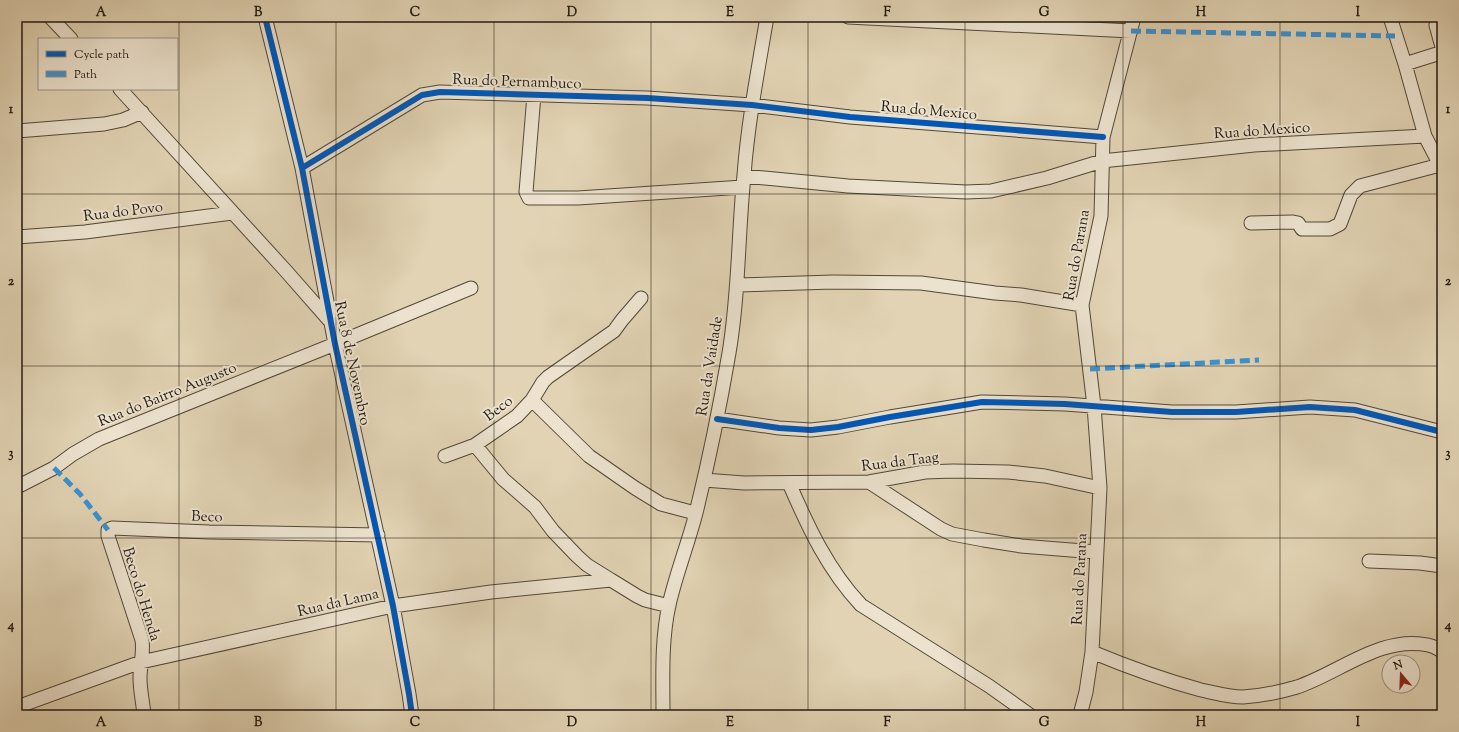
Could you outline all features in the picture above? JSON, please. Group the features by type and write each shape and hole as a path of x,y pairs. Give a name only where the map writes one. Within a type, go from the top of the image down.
{"street":[{"path":"50,17 70,38"},
{"name":"Rua 8 de Novembro","path":"265,17 302,168 330,321 393,606 410,694 412,715"},
{"name":"Rua da Vaidade","path":"663,715 663,652 669,606 704,480 730,351 738,285 743,182 752,105 767,17"},
{"path":"848,17 1131,31"},
{"name":"Rua do Parana","path":"1080,715 1086,692 1092,652 1100,488 1094,406 1082,305 1101,216 1103,137 1134,17"},
{"path":"1251,223 1293,222 1298,223 1302,229 1330,229 1340,224 1351,195 1360,186 1441,167 1425,136 1390,17"},
{"path":"1436,25 1442,47"},
{"path":"1404,64 1440,53 1442,50"},
{"path":"121,90 330,321"},
{"name":"Rua do Pernambuco","path":"302,168 422,95 440,92 647,98 752,105"},
{"name":"Rua do Mexico","path":"534,95 526,192 529,198 578,198 743,182 966,192 991,191 1047,178 1102,161 1254,146 1425,136"},
{"name":"Rua do Mexico","path":"752,105 850,117 1103,137"},
{"path":"17,131 104,124 123,120 142,112"},
{"name":"Rua do Povo","path":"17,237 85,232 232,213"},
{"path":"738,285 833,282 921,283 1021,295 1082,305"},
{"name":"Rua do Bairro Augusto","path":"17,487 54,468 73,454 99,439 471,288"},
{"path":"532,400 548,377 614,331 641,298"},
{"name":"Beco","path":"445,456 474,445 517,416 532,400 589,456 635,488 661,504 696,513"},
{"path":"717,419 792,430 811,430 838,427 982,402 1094,406 1117,409 1172,412 1236,412 1303,407 1355,410 1442,432"},
{"path":"474,445 503,479 535,507 553,531 587,565 641,598 669,606"},
{"name":"Rua da Taag","path":"704,480 744,483 870,482 925,472 953,471 1002,472 1045,476 1100,488"},
{"path":"870,482 941,529 952,534 1021,546 1096,552"},
{"path":"789,483 818,547 847,590 862,605 989,686 1030,715"},
{"name":"Beco","path":"108,530 112,528 209,532 378,535"},
{"name":"Beco do Henda","path":"108,530 108,536 142,640 143,653 140,681 144,715"},
{"path":"1368,561 1420,563 1442,566"},
{"name":"Rua da Lama","path":"17,707 141,662 393,606 491,592 611,580"},
{"path":"1092,652 1131,668 1186,686 1218,694 1242,697 1273,693 1298,687 1347,662 1388,647 1412,643 1430,645 1442,652"}],"marked path":[{"path":"1131,31 1395,36"},
{"path":"1090,369 1259,360"},
{"path":"54,468 80,494 108,530"}],"cycle path":[{"path":"265,17 302,168 335,344 393,606 412,715"},
{"path":"302,168 422,95 440,92 647,98 752,105 850,117 1103,137"},
{"path":"717,419 779,428 811,430 838,427 982,402 1065,404 1172,412 1236,412 1310,407 1355,410 1442,432"}]}
